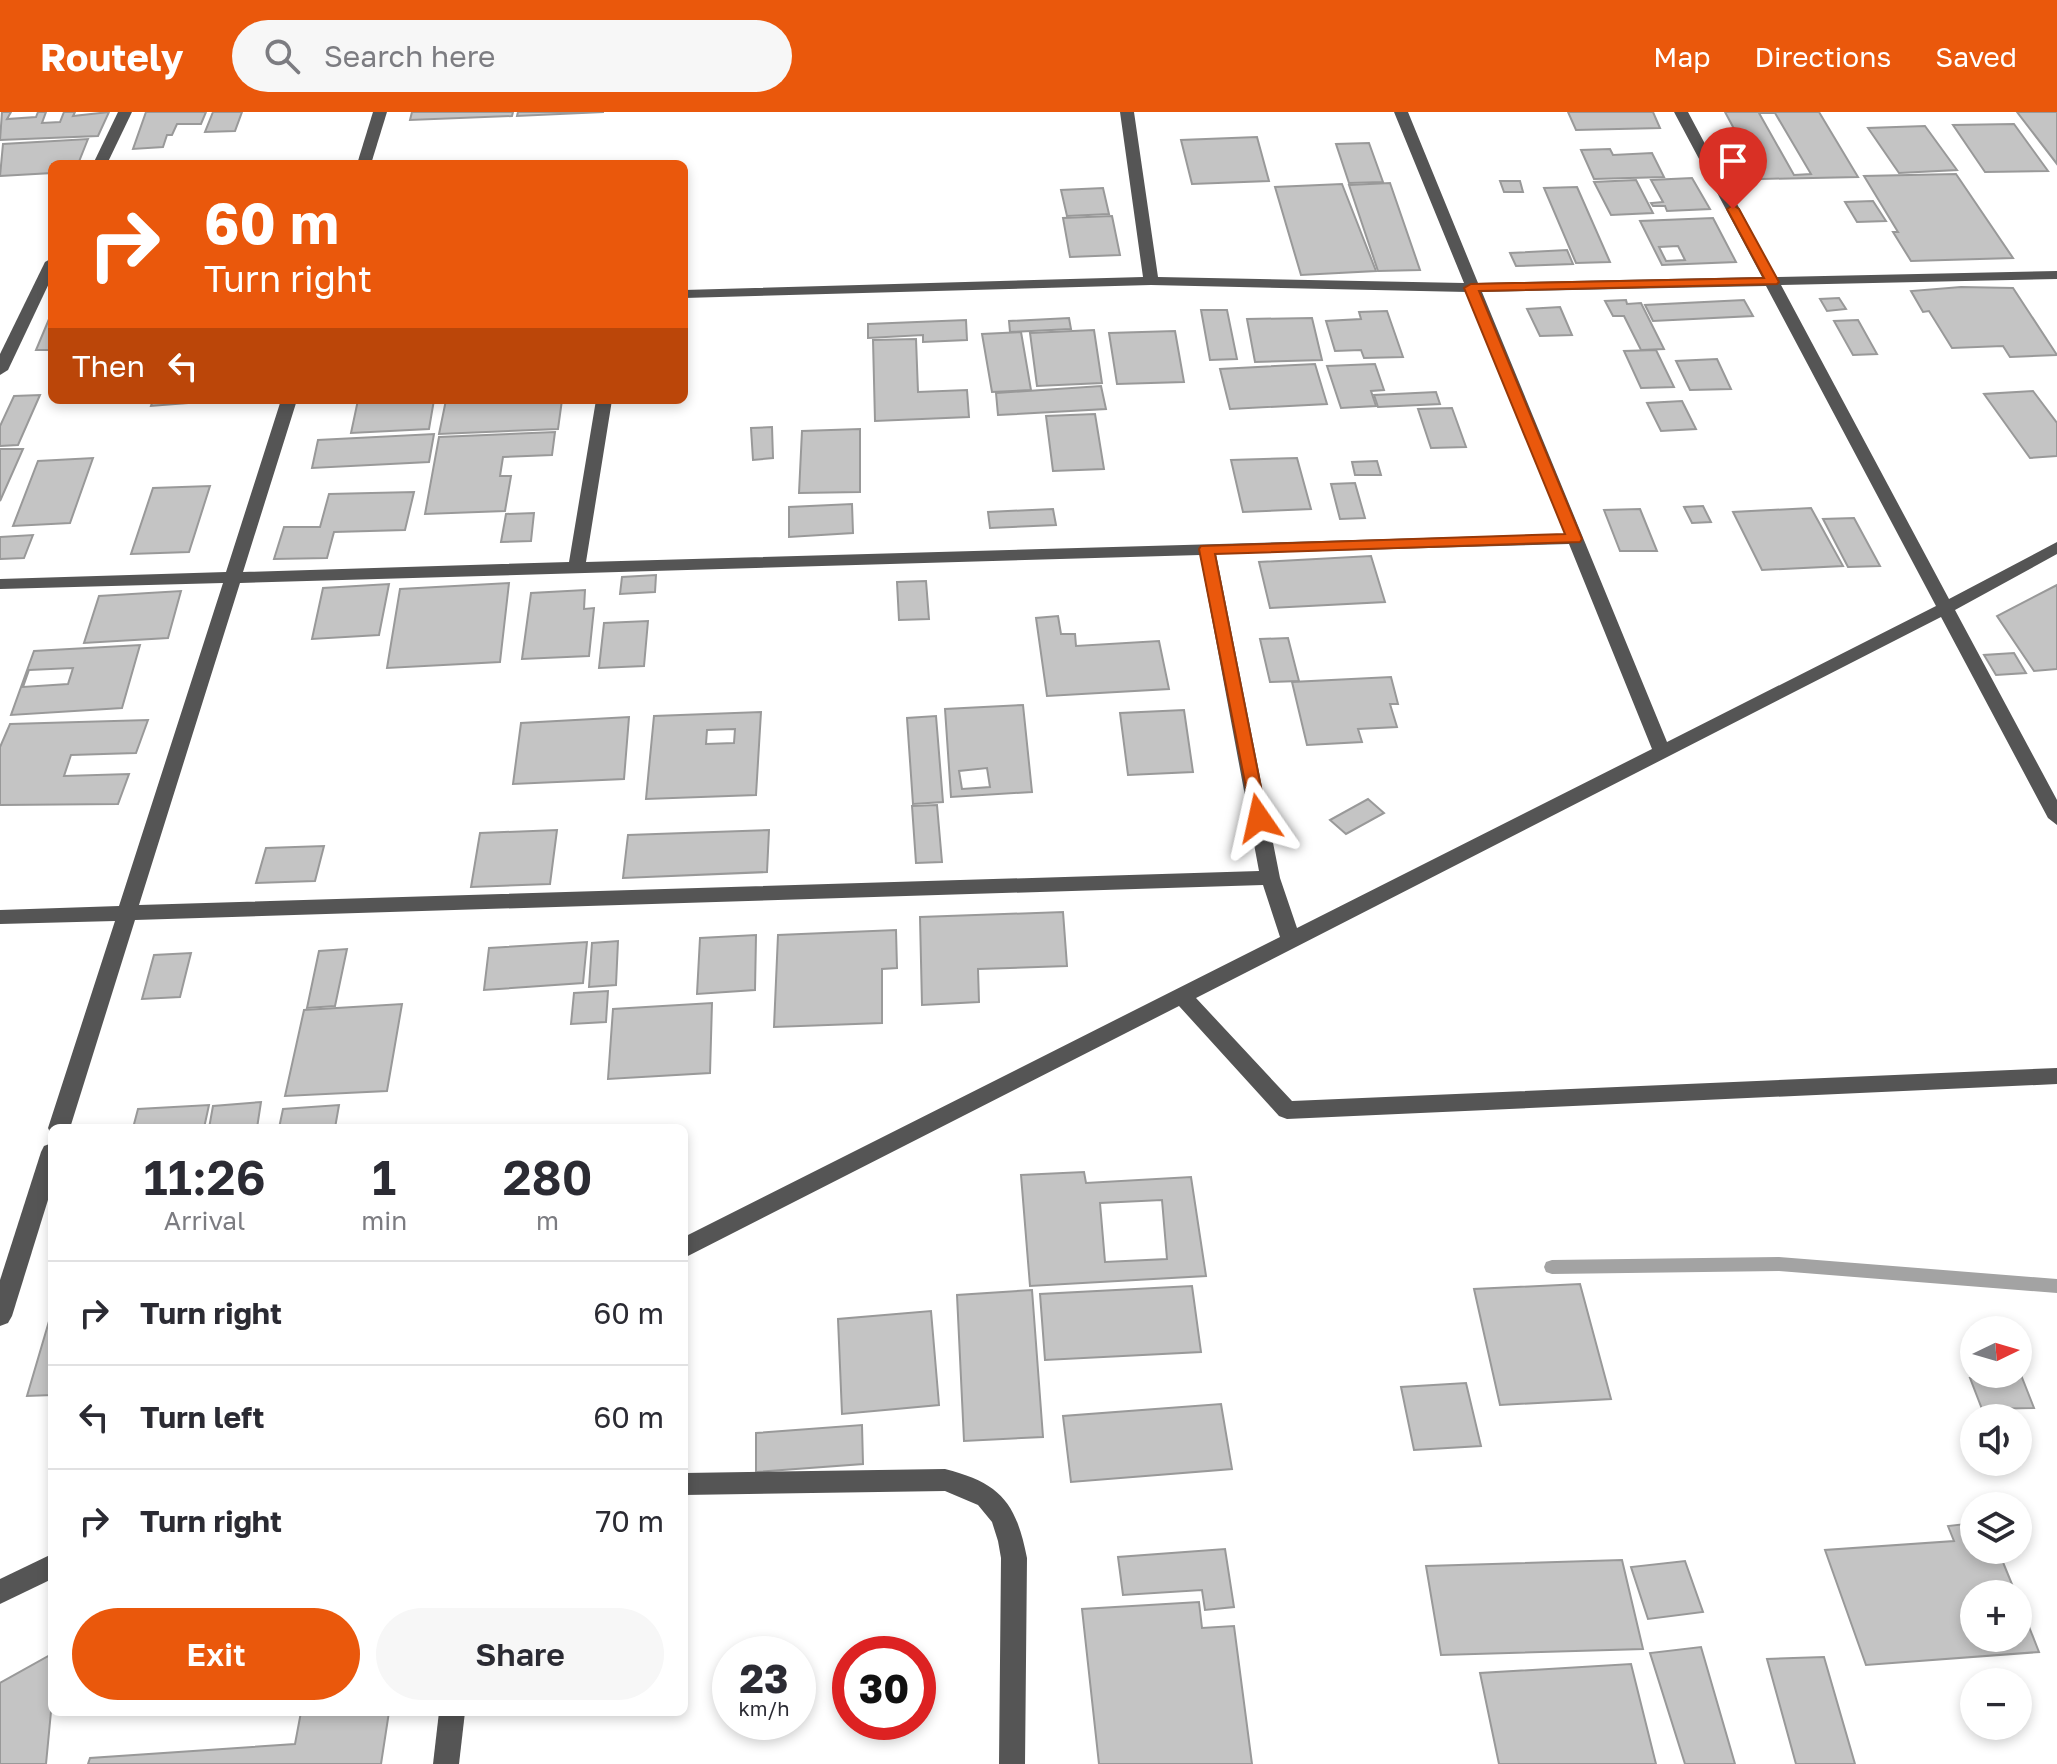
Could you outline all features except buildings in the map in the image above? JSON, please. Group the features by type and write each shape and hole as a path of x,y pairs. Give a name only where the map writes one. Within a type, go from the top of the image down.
{"street":[{"path":"102,160 125,112"},
{"path":"365,160 380,112"},
{"path":"1127,112 1151,281"},
{"path":"1401,112 1662,752"},
{"path":"1681,112 2057,818"},
{"path":"0,370 48,270"},
{"path":"688,294 1151,281 1471,288 2057,275"},
{"path":"60,1124 288,404"},
{"path":"577,568 603,404"},
{"path":"0,584 1574,539"},
{"path":"688,1246 1946,608 2057,547"},
{"path":"1207,549 1270,878 1291,940"},
{"path":"0,917 1270,878"},
{"path":"1182,996 1287,1110 2057,1076"},
{"path":"0,1316 48,1165"},
{"path":"688,1484 945,1480 974,1487 994,1502 1009,1528 1014,1558 1012,1764"},
{"path":"0,1592 48,1568"},
{"path":"446,1764 452,1716"}],"waterway":[{"path":"1552,1267 1779,1264 2057,1286"}],"route":[{"path":"1259,818 1207,549 1574,539 1471,288 1772,282 1733,209"}]}
